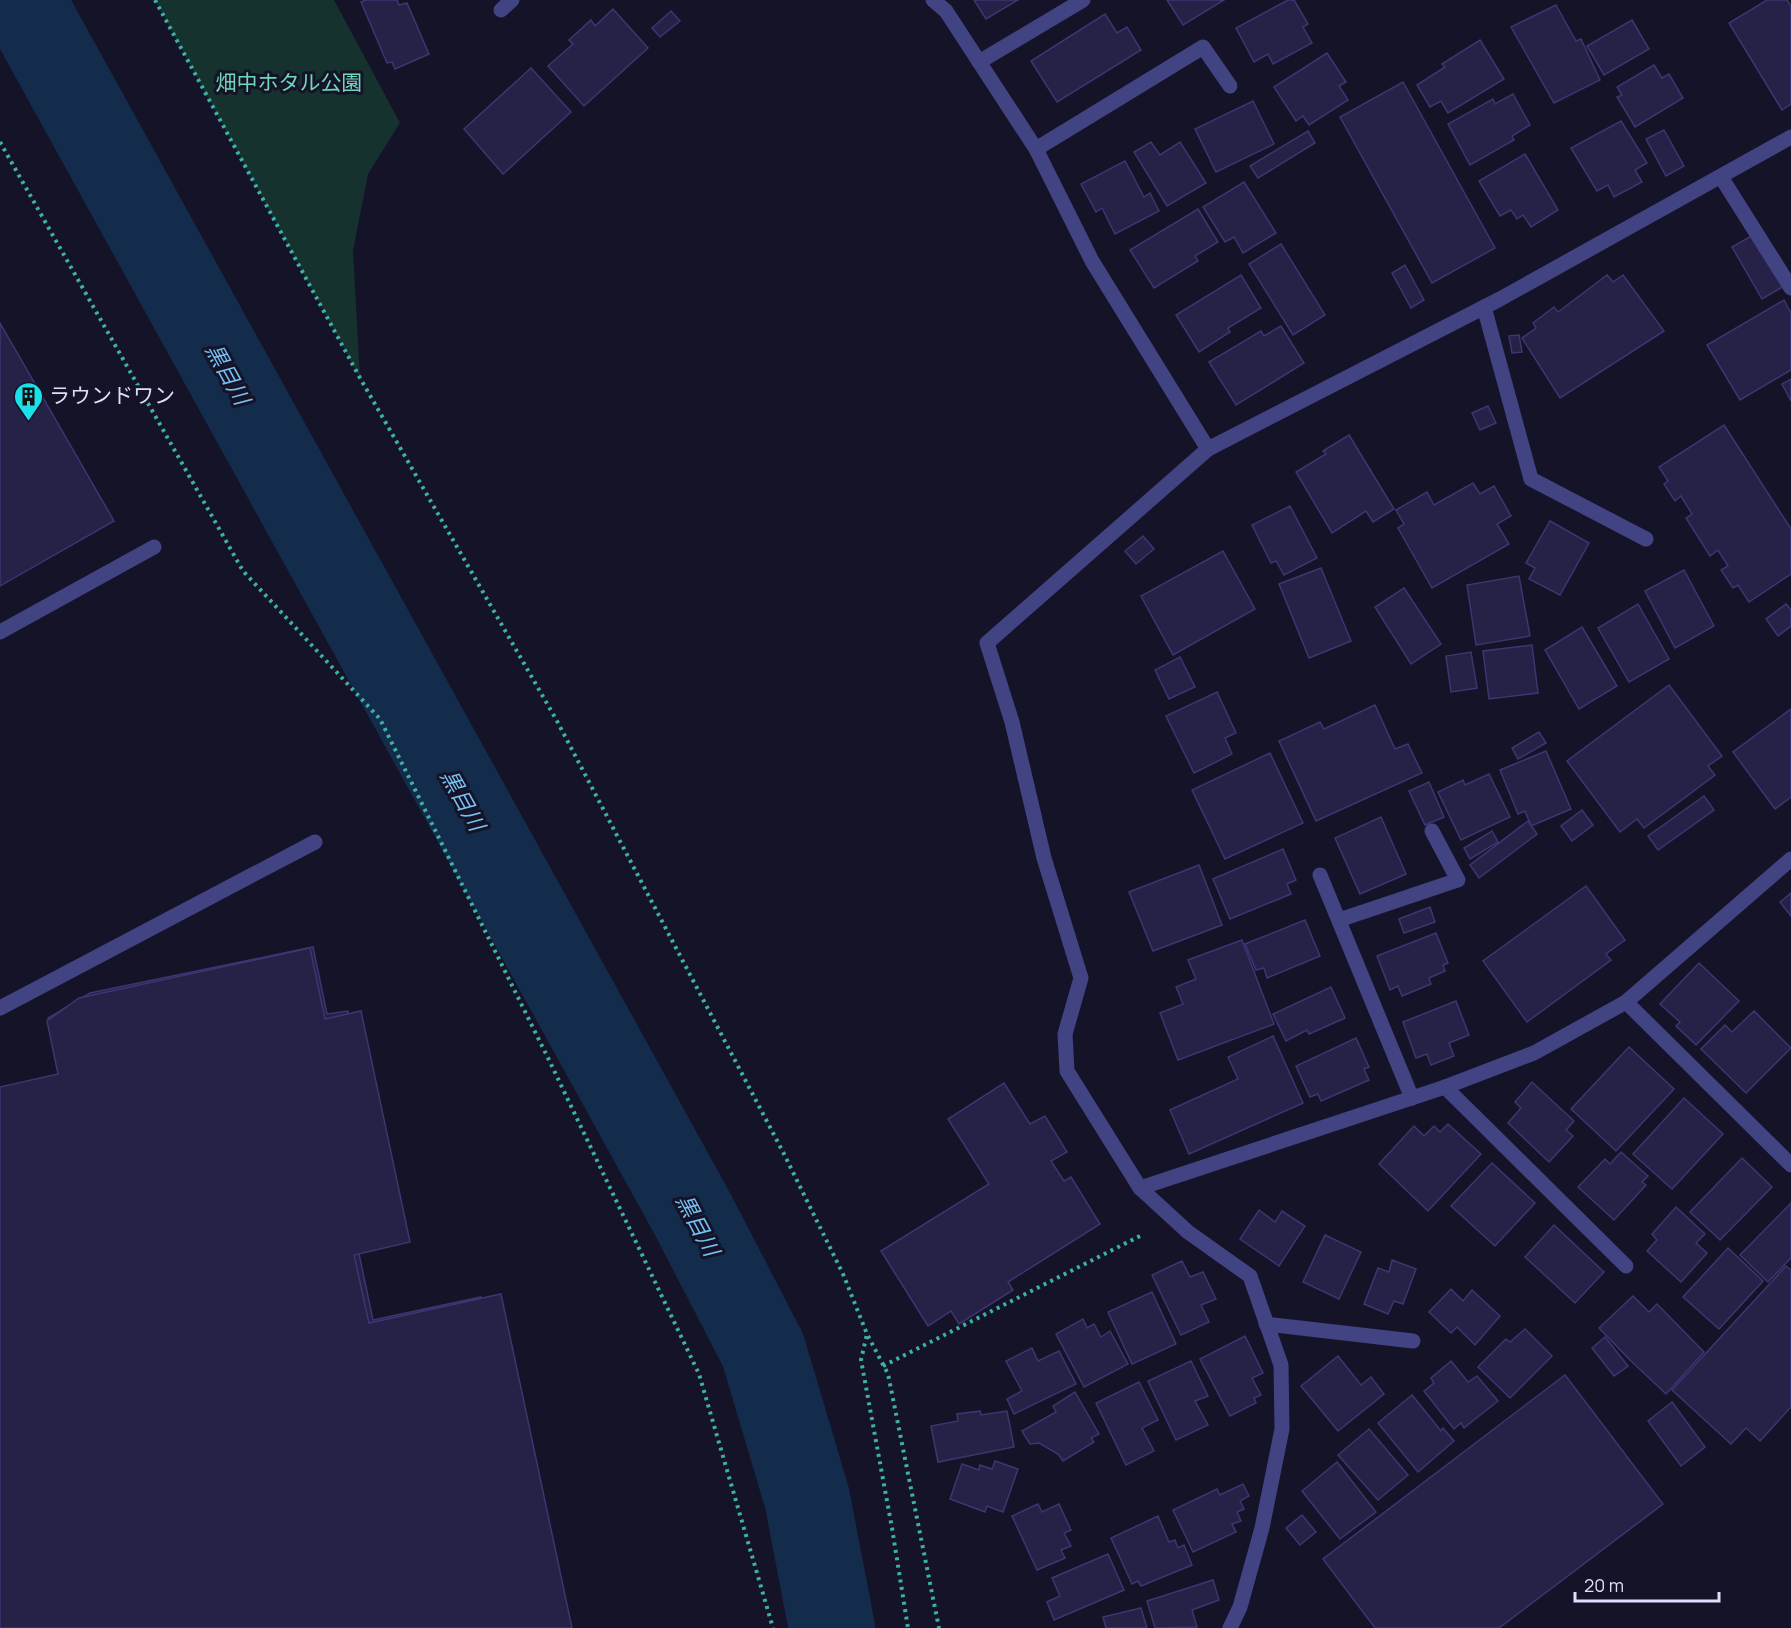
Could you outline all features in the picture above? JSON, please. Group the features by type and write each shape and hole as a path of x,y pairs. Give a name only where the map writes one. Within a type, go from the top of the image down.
{"street":[{"path":"933,0 946,11 1036,149 1092,261 1208,449"},
{"path":"979,62 1083,0"},
{"path":"1036,149 1203,47 1230,86"},
{"path":"1230,1628 1240,1607 1262,1528 1282,1429 1281,1365 1250,1276 1188,1232 1140,1188 1067,1071 1065,1034 1081,978 1044,858 1012,722 987,643 1208,449 1484,307 1791,138"},
{"path":"1721,177 1791,288"},
{"path":"1484,307 1531,479 1646,539"},
{"path":"0,632 154,547"},
{"path":"1339,920 1458,880 1432,831"},
{"path":"0,1008 315,842"},
{"path":"1140,1188 1445,1087 1533,1053 1626,1002 1791,859"},
{"path":"1320,875 1412,1098"},
{"path":"1626,1002 1791,1165"},
{"path":"1445,1087 1626,1266"},
{"path":"1266,1324 1413,1341"}],"path":[{"path":"155,0 360,378 557,721 783,1152 843,1274 867,1334 888,1374 939,1628"},
{"path":"0,142 243,571 381,719 549,1060 699,1374 772,1628"},
{"path":"883,1366 1174,1219"},
{"path":"867,1334 861,1360 908,1628"}],"green space":[{"name":"畑中ホタル公園","path":"155,0 334,0 400,123 368,174 353,251 360,378"}],"building":[{"path":"397,0 399,5 407,3 429,54 395,69 392,62 387,63 361,2"},
{"path":"974,0 1018,0 986,19"},
{"path":"1167,0 1224,0 1183,25"},
{"path":"1288,0 1294,0 1308,24 1303,27 1312,43 1273,64 1268,54 1254,62 1236,28"},
{"path":"1767,0 1787,0 1791,6 1791,104 1782,110 1729,23"},
{"path":"1556,5 1576,41 1581,39 1600,80 1554,103 1511,27"},
{"path":"613,9 648,48 584,106 548,66 573,44 569,40 591,20 595,26"},
{"path":"671,11 680,21 660,37 652,28"},
{"path":"1105,14 1117,33 1127,27 1141,50 1057,102 1031,61"},
{"path":"1632,20 1649,49 1604,75 1587,46"},
{"path":"1480,40 1504,79 1448,113 1441,101 1430,107 1417,85 1445,67 1442,64"},
{"path":"1327,53 1346,82 1339,86 1348,100 1309,125 1303,116 1296,121 1274,87"},
{"path":"1654,65 1662,78 1669,74 1683,98 1635,127 1617,97 1622,95 1617,87"},
{"path":"531,68 571,112 503,174 464,129"},
{"path":"1403,82 1495,248 1432,283 1340,117"},
{"path":"1513,94 1530,125 1512,136 1514,140 1470,165 1448,124 1493,99 1495,104"},
{"path":"1253,101 1274,144 1216,172 1195,129"},
{"path":"1621,121 1647,163 1635,170 1642,182 1614,197 1608,185 1597,191 1571,148"},
{"path":"1664,130 1684,166 1666,176 1646,139"},
{"path":"1308,131 1315,143 1258,178 1250,166"},
{"path":"1151,142 1160,155 1180,142 1206,183 1167,206 1134,152"},
{"path":"1525,154 1558,210 1531,227 1523,215 1517,219 1511,210 1500,216 1479,181"},
{"path":"1125,161 1144,197 1150,193 1159,211 1115,234 1102,208 1096,212 1081,184"},
{"path":"1244,182 1276,233 1243,253 1234,237 1225,242 1203,207"},
{"path":"1198,209 1218,242 1195,256 1198,261 1154,288 1130,250"},
{"path":"1753,235 1784,286 1762,299 1732,247"},
{"path":"1281,244 1325,315 1293,335 1249,264"},
{"path":"1405,265 1424,300 1411,308 1392,273"},
{"path":"1241,275 1261,308 1228,328 1230,332 1199,352 1176,315"},
{"path":"1607,275 1613,282 1623,275 1664,331 1560,398 1522,338 1536,328 1533,323 1554,307 1558,312"},
{"path":"1784,300 1791,313 1791,370 1740,400 1707,345"},
{"name":"ラウンドワン","path":"0,323 114,521 0,586"},
{"path":"1281,326 1304,363 1236,405 1209,362 1261,331 1264,336"},
{"path":"1519,335 1522,352 1512,353 1509,336"},
{"path":"1791,379 1791,401 1782,384"},
{"path":"1488,406 1496,423 1480,430 1472,413"},
{"path":"1724,425 1791,529 1791,574 1749,602 1738,585 1733,588 1721,570 1728,566 1718,550 1710,556 1686,518 1692,514 1681,496 1675,501 1664,484 1668,481 1659,467"},
{"path":"1349,435 1394,509 1373,522 1366,511 1332,533 1296,472 1326,454 1323,451"},
{"path":"1473,483 1480,494 1494,486 1511,516 1497,524 1509,544 1432,588 1398,528 1404,524 1396,510 1427,492 1434,505"},
{"path":"1290,506 1317,558 1284,575 1276,561 1271,563 1252,525"},
{"path":"1550,521 1589,543 1560,595 1529,579 1535,568 1526,563"},
{"path":"1143,536 1154,549 1136,564 1125,551"},
{"path":"1223,551 1255,609 1173,655 1141,596"},
{"path":"1321,568 1351,641 1309,658 1279,584"},
{"path":"1684,570 1714,626 1675,648 1645,591"},
{"path":"1519,576 1530,636 1476,645 1467,585"},
{"path":"1404,588 1441,644 1411,664 1375,607"},
{"path":"1638,604 1669,659 1629,682 1598,628"},
{"path":"1786,604 1791,610 1791,626 1778,636 1766,619"},
{"path":"1582,627 1617,686 1579,709 1545,650"},
{"path":"1532,645 1538,693 1489,699 1483,651"},
{"path":"1471,652 1477,688 1451,692 1446,656"},
{"path":"1180,657 1195,687 1169,699 1155,670"},
{"path":"1669,685 1722,756 1708,766 1715,775 1644,828 1637,819 1620,832 1567,761"},
{"path":"1217,692 1236,733 1225,738 1232,754 1194,773 1166,716"},
{"path":"1375,705 1395,749 1408,744 1422,773 1316,821 1279,741 1320,722 1324,729"},
{"path":"1791,709 1791,797 1775,809 1733,752"},
{"path":"1539,732 1546,743 1518,759 1512,748"},
{"path":"1546,751 1571,809 1531,826 1525,811 1518,814 1500,770"},
{"path":"1270,753 1303,823 1225,859 1192,790"},
{"path":"1489,774 1510,817 1461,840 1438,792 1463,780 1465,785"},
{"path":"1429,782 1444,817 1425,825 1409,791"},
{"path":"1704,796 1714,810 1658,850 1648,836"},
{"path":"1582,810 1593,825 1572,841 1561,826"},
{"path":"1381,817 1406,874 1360,894 1335,838"},
{"path":"1528,821 1537,834 1479,878 1470,865"},
{"path":"1492,831 1498,842 1470,859 1464,848"},
{"path":"1283,849 1296,880 1287,884 1291,894 1230,919 1213,879"},
{"path":"1199,865 1222,925 1153,951 1129,892"},
{"path":"1586,886 1625,940 1606,954 1611,960 1527,1022 1483,961"},
{"path":"1791,893 1791,916 1780,902"},
{"path":"1430,907 1435,922 1404,933 1399,919"},
{"path":"1305,920 1320,956 1267,978 1264,968 1256,970 1245,944"},
{"path":"1436,933 1448,963 1443,965 1445,971 1429,978 1431,984 1402,996 1398,986 1390,990 1377,956"},
{"path":"1242,940 1274,1024 1178,1060 1160,1013 1183,1004 1176,987 1196,979 1188,960"},
{"path":"313,947 327,1014 348,1011 397,1242 358,1249 373,1320 481,1297 550,1628 265,1628 209,1356 327,1332 312,1263 109,1305 123,1373 175,1361 230,1625 218,1628 0,1628 0,1111 64,1098 48,1018 90,993","holes":["266,1015 269,1030 119,1063 116,1047"]},
{"path":"310,948 325,1019 361,1011 410,1242 354,1255 369,1323 501,1294 572,1628 0,1628 0,1087 58,1074 47,1021 79,998"},
{"path":"1699,963 1739,1001 1696,1045 1676,1026 1680,1022 1660,1004"},
{"path":"1331,987 1345,1018 1309,1034 1307,1030 1286,1041 1273,1014"},
{"path":"1456,1001 1469,1035 1449,1043 1454,1056 1431,1065 1427,1054 1416,1058 1403,1022"},
{"path":"1754,1011 1791,1048 1746,1093 1701,1049 1725,1025 1732,1032"},
{"path":"1273,1036 1303,1103 1189,1154 1170,1110 1238,1079 1228,1057"},
{"path":"1356,1038 1369,1067 1364,1069 1369,1080 1321,1101 1318,1094 1310,1097 1296,1066"},
{"path":"1629,1047 1674,1089 1616,1151 1571,1109"},
{"path":"1532,1082 1574,1121 1566,1130 1573,1136 1549,1162 1508,1123 1521,1108 1515,1102"},
{"path":"1004,1083 1030,1124 1045,1116 1067,1152 1051,1161 1064,1181 1071,1177 1100,1224 1008,1282 1013,1290 959,1324 951,1311 928,1326 881,1251 989,1184 948,1119"},
{"path":"1684,1098 1723,1134 1672,1189 1633,1154"},
{"path":"1448,1124 1481,1154 1428,1211 1379,1164 1414,1126 1424,1136 1434,1126 1440,1132"},
{"path":"1621,1152 1648,1176 1642,1182 1646,1185 1614,1220 1578,1187 1605,1159 1610,1164"},
{"path":"1742,1158 1772,1187 1720,1240 1690,1212"},
{"path":"1492,1163 1535,1203 1495,1246 1451,1206"},
{"path":"1791,1203 1791,1258 1768,1282 1740,1255"},
{"path":"1676,1207 1705,1234 1696,1243 1707,1253 1681,1282 1647,1251 1657,1240 1652,1234"},
{"path":"1259,1210 1275,1222 1282,1211 1305,1226 1279,1266 1240,1239"},
{"path":"1554,1225 1604,1272 1575,1303 1525,1257"},
{"path":"1325,1235 1361,1252 1339,1299 1303,1282"},
{"path":"1728,1248 1763,1281 1719,1329 1683,1297"},
{"path":"1392,1260 1416,1269 1403,1304 1394,1301 1388,1314 1364,1304 1378,1268 1389,1272"},
{"path":"1182,1261 1190,1277 1203,1272 1216,1299 1201,1305 1209,1322 1181,1335 1152,1275"},
{"path":"1786,1266 1791,1270 1791,1407 1760,1441 1746,1428 1731,1444 1672,1390"},
{"path":"1451,1289 1463,1301 1472,1290 1500,1316 1475,1345 1457,1327 1451,1333 1429,1312"},
{"path":"1152,1292 1176,1344 1132,1364 1108,1312"},
{"path":"1633,1296 1649,1312 1657,1304 1704,1352 1666,1394 1599,1328"},
{"path":"1083,1319 1087,1328 1094,1324 1101,1337 1110,1331 1128,1364 1084,1387 1056,1334"},
{"path":"1525,1329 1552,1356 1510,1398 1478,1367 1506,1339 1510,1342"},
{"path":"1245,1336 1263,1373 1252,1378 1261,1395 1254,1398 1256,1403 1230,1416 1200,1359"},
{"path":"1605,1337 1628,1366 1614,1376 1592,1348"},
{"path":"1032,1348 1038,1361 1059,1351 1076,1384 1014,1414 1007,1399 1022,1391 1006,1361"},
{"path":"1338,1356 1361,1385 1371,1377 1384,1394 1338,1431 1301,1386"},
{"path":"1191,1361 1208,1396 1195,1401 1208,1425 1176,1440 1148,1381"},
{"path":"1451,1361 1468,1382 1477,1376 1498,1401 1464,1428 1461,1423 1454,1429 1424,1391 1434,1383 1431,1378"},
{"path":"1565,1375 1663,1504 1499,1628 1375,1628 1323,1559"},
{"path":"1139,1382 1158,1420 1142,1428 1154,1451 1126,1465 1096,1403"},
{"path":"1075,1392 1099,1434 1091,1438 1094,1442 1063,1461 1058,1454 1039,1443 1030,1444 1022,1431 1056,1412 1053,1406"},
{"path":"1412,1395 1441,1431 1443,1428 1454,1441 1418,1472 1378,1423"},
{"path":"1672,1402 1705,1447 1681,1466 1648,1421"},
{"path":"980,1411 981,1415 1007,1411 1014,1447 938,1462 931,1426 958,1421 957,1414"},
{"path":"1369,1429 1408,1475 1378,1500 1338,1455"},
{"path":"995,1461 1018,1469 1003,1512 987,1506 985,1512 950,1499 962,1464 979,1470 980,1465 992,1469"},
{"path":"1337,1462 1376,1512 1340,1539 1302,1491"},
{"path":"1243,1484 1249,1496 1240,1501 1244,1509 1237,1512 1241,1521 1232,1524 1236,1532 1193,1552 1173,1510 1217,1489 1220,1495"},
{"path":"1038,1504 1042,1512 1059,1504 1071,1530 1064,1533 1071,1546 1061,1550 1065,1558 1037,1570 1012,1516"},
{"path":"1302,1515 1316,1532 1300,1545 1286,1528"},
{"path":"1158,1516 1169,1542 1175,1540 1178,1548 1184,1545 1192,1565 1141,1586 1138,1581 1132,1584 1111,1538"},
{"path":"1108,1554 1124,1590 1054,1620 1047,1602 1060,1596 1052,1578"},
{"path":"1213,1580 1219,1600 1192,1610 1197,1627 1155,1628 1147,1601"},
{"path":"1141,1608 1147,1628 1106,1628 1103,1617"}],"waterway":[{"name":"黒目川","path":"22,0 692,1213 763,1350 807,1498 832,1628"}],"place":[{"name":"ラウンドワン","path":"28,422"}]}
